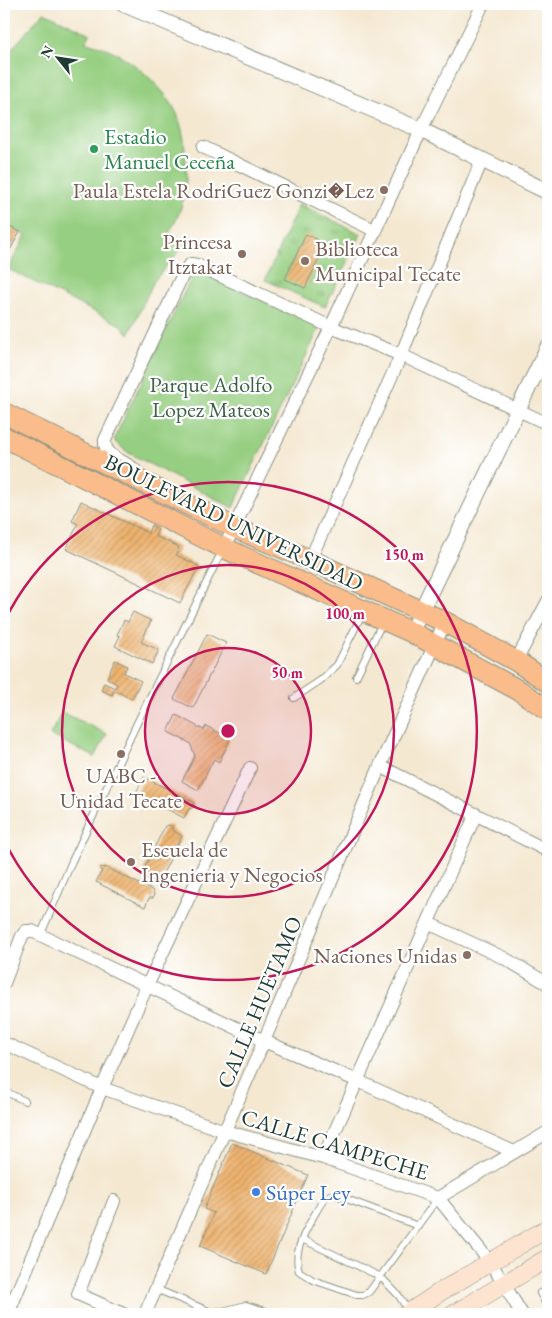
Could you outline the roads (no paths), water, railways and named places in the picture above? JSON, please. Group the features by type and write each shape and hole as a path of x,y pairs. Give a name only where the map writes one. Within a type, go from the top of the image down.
{"main road":[{"name":"BOULEVARD UNIVERSIDAD","path":"4,413 233,527 445,622 516,661 548,682"},
{"name":"BOULEVARD UNIVERSIDAD","path":"4,437 224,548 411,632 520,691 548,710"},
{"path":"409,1314 440,1292 548,1228"},
{"path":"454,1314 548,1258"}],"street":[{"path":"123,4 421,130 548,192"},
{"path":"224,548 331,327 421,130 482,4"},
{"path":"203,146 376,231"},
{"path":"310,560 401,355 482,160"},
{"path":"147,484 139,473 110,454 106,449 105,440 185,270 191,264 197,265 331,327 401,355 548,424"},
{"path":"411,632 548,346"},
{"path":"516,661 548,601"},
{"name":"CALLE HUETAMO","path":"145,1314 264,1041 380,766 445,622"},
{"path":"380,766 548,851"},
{"path":"8,1314 102,1088 147,986 250,768"},
{"path":"323,1158 476,814"},
{"path":"428,923 504,958 548,984"},
{"path":"4,983 22,936 26,931 41,934 264,1041 514,1152"},
{"name":"CALLE CAMPECHE","path":"4,1043 102,1088 225,1131 323,1158 438,1198 491,1263 522,1314"},
{"path":"438,1198 548,1132"},
{"path":"114,1201 78,1294 123,1314"}],"lane":[{"path":"41,934 76,852 224,548"},
{"path":"294,698 321,680 337,665 364,611"},
{"path":"356,677 383,619"},
{"path":"4,1091 25,1101"},
{"path":"418,1226 336,1195 330,1195 324,1198 302,1239 297,1264 299,1271 313,1280 357,1295 369,1292 381,1277 418,1226 438,1198"},
{"path":"302,1239 381,1277 399,1296 409,1314"},
{"path":"156,1289 211,1312 246,1305 275,1314"},
{"path":"540,1293 548,1308"}],"place":[{"name":"Estadio Manuel Ceceña","path":"94,149"},
{"name":"Paula Estela RodriGuez Gonzi�Lez","path":"384,190"},
{"name":"Princesa Itztakat","path":"242,254"},
{"name":"Biblioteca Municipal Tecate","path":"305,261"},
{"name":"UABC - Unidad Tecate","path":"121,754"},
{"name":"Escuela de Ingenieria y Negocios","path":"131,862"},
{"name":"Naciones Unidas","path":"467,955"},
{"name":"Súper Ley","path":"256,1192"}],"park label":[{"name":"Parque Adolfo Lopez Mateos","path":"211,396"}]}
